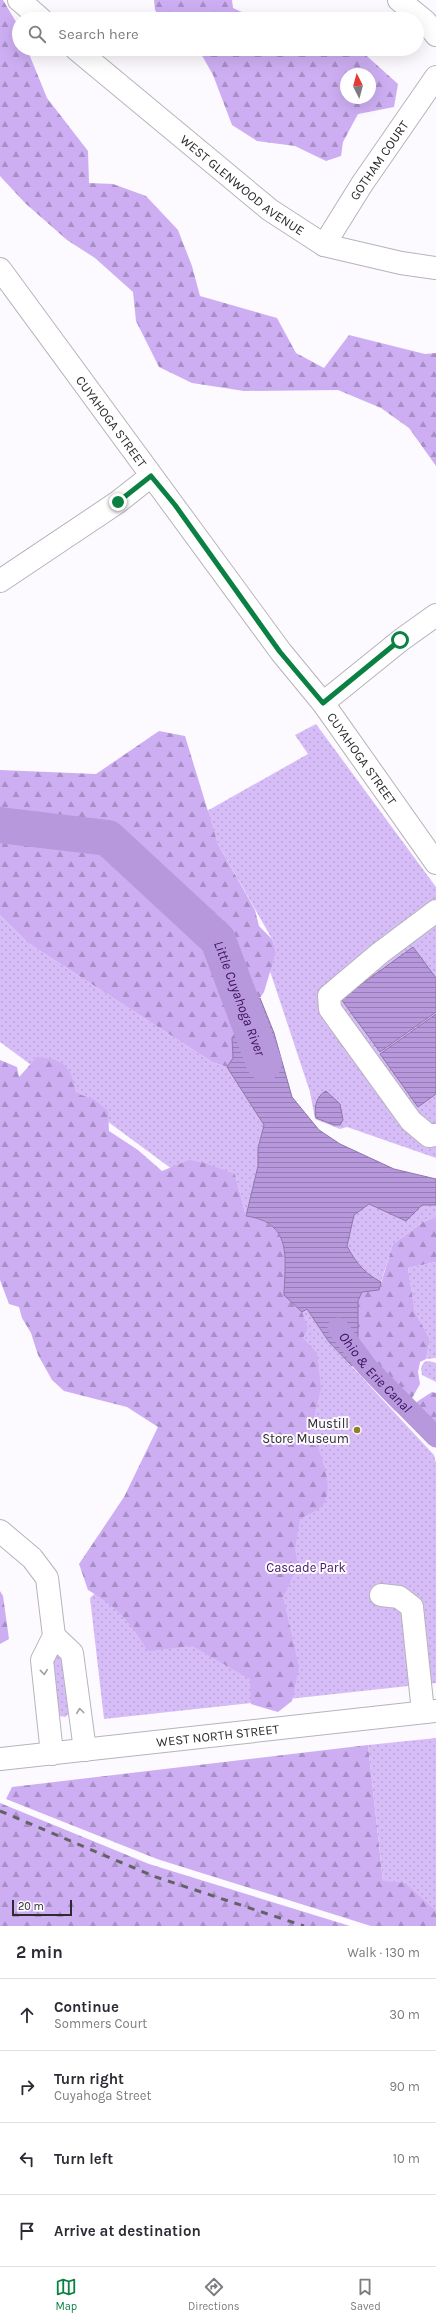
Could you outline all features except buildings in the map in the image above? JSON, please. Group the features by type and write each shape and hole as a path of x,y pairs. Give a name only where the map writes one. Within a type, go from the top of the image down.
{"street":[{"path":"19,0 33,12"},
{"path":"399,0 414,12"},
{"path":"424,20 436,34"},
{"name":"WEST GLENWOOD AVENUE","path":"84,56 270,210 324,245 401,263 436,268"},
{"name":"GOTHAM COURT","path":"324,245 362,184 436,77"},
{"name":"CUYAHOGA STREET","path":"0,269 151,476 175,505 280,652 323,703 436,863"},
{"path":"0,581 118,502 151,476"},
{"path":"323,703 400,640 436,615"},
{"path":"436,911 380,953 329,996 330,1009 411,1121 429,1136 436,1135"},
{"path":"0,1531 34,1560 47,1578 54,1636 42,1660 52,1754"},
{"path":"381,1595 399,1597 412,1607 429,1712"},
{"path":"54,1636 72,1653 84,1750"},
{"name":"WEST NORTH STREET","path":"1,1761 84,1750 429,1712"}],"green space":[{"path":"0,0 3,0 12,15 12,56 30,56 47,98 88,151 89,183 113,184 146,196 178,230 192,266 200,296 277,318 296,353 324,368 349,335 425,354 436,353 436,466 409,428 381,408 338,390 244,391 192,383 159,367 136,321 133,292 95,258 67,240 25,203 0,176"},
{"path":"154,0 232,0 233,8 242,12 156,12"},
{"path":"202,56 367,56 398,84 394,107 358,114 343,142 341,156 326,161 295,146 257,141 232,125 213,75"},
{"path":"316,724 436,887 436,1158 347,1127 340,1129 315,1119 310,1092 266,959 276,952 272,939 218,844 207,811 308,754 295,735"},
{"path":"159,731 185,736 218,844 255,910 259,926 272,939 276,952 264,992 232,1038 233,1058 227,1067 212,1062 28,943 0,915 0,770 96,774"},
{"path":"0,915 28,943 212,1062 227,1067 264,1125 258,1148 258,1168 246,1216 235,1174 180,1175 0,1042"},
{"path":"37,1057 54,1060 65,1066 72,1076 76,1093 95,1100 108,1111 109,1131 138,1150 162,1171 189,1160 205,1163 235,1174 246,1216 261,1220 272,1227 279,1235 283,1245 285,1256 284,1295 302,1312 308,1328 303,1338 317,1353 321,1388 310,1434 296,1439 318,1447 325,1468 328,1491 321,1507 300,1519 295,1550 298,1565 283,1597 299,1667 292,1701 278,1712 251,1704 250,1679 192,1646 148,1651 129,1623 116,1609 88,1590 79,1564 124,1497 158,1427 127,1407 64,1391 52,1380 38,1355 31,1333 22,1318 19,1307 9,1304 0,1280 0,1060 17,1067 19,1077"},
{"name":"Cascade Park","path":"196,1175 307,1309 329,1342 434,1455 436,1463 436,1683 104,1719 90,1598 310,1383"},
{"path":"369,1204 406,1221 422,1205 436,1205 436,1217 423,1222 393,1244 381,1282 361,1267 347,1246 354,1215"},
{"path":"436,1217 436,1262 408,1268 415,1312 430,1339 426,1359 420,1362 418,1372 420,1384 411,1400 395,1411 352,1366 358,1338 358,1301 362,1292 379,1290 393,1244 423,1222"},
{"path":"436,1262 436,1358 426,1359 430,1339 415,1312 408,1268"},
{"path":"429,1361 436,1363 436,1382 422,1375 421,1368 424,1362"},
{"path":"432,1392 436,1393 436,1447 415,1423 415,1403"},
{"path":"0,1591 3,1596 9,1639 0,1644"},
{"path":"57,1654 63,1655 70,1713 65,1717 60,1716 57,1711 52,1661"},
{"path":"436,1738 436,1923 383,1881 368,1745"},
{"path":"368,1745 383,1881 405,1883 436,1911 436,1926 371,1926 157,1859 6,1799 12,1787"},
{"path":"0,1803 149,1864 350,1926 0,1926"}],"shaded area":[{"path":"413,947 436,978 436,1012 380,1052 341,999"},
{"path":"260,998 274,1033 292,1097 319,1130 340,1144 394,1169 436,1179 436,1205 422,1205 406,1221 369,1204 354,1215 347,1246 361,1267 381,1282 379,1290 362,1292 358,1301 358,1338 352,1366 329,1342 307,1309 302,1312 284,1295 285,1256 283,1244 279,1234 272,1226 261,1220 246,1216 258,1166 258,1148 264,1125 227,1067 233,1058 232,1038"},
{"path":"436,1014 436,1094 418,1107 380,1054"},
{"path":"326,1091 340,1104 343,1120 340,1125 334,1125 316,1118 316,1102"}],"waterway":[{"name":"Little Cuyahoga River","path":"0,825 108,838 218,940 264,1063"},
{"name":"Ohio & Erie Canal","path":"338,1328 368,1368 436,1437"}],"railway":[{"path":"0,1811 153,1876 304,1926"}],"place":[{"name":"Mustill Store Museum","path":"357,1430"}],"route":[{"path":"118,502 151,476 175,505 280,652 323,703 400,640"}]}
